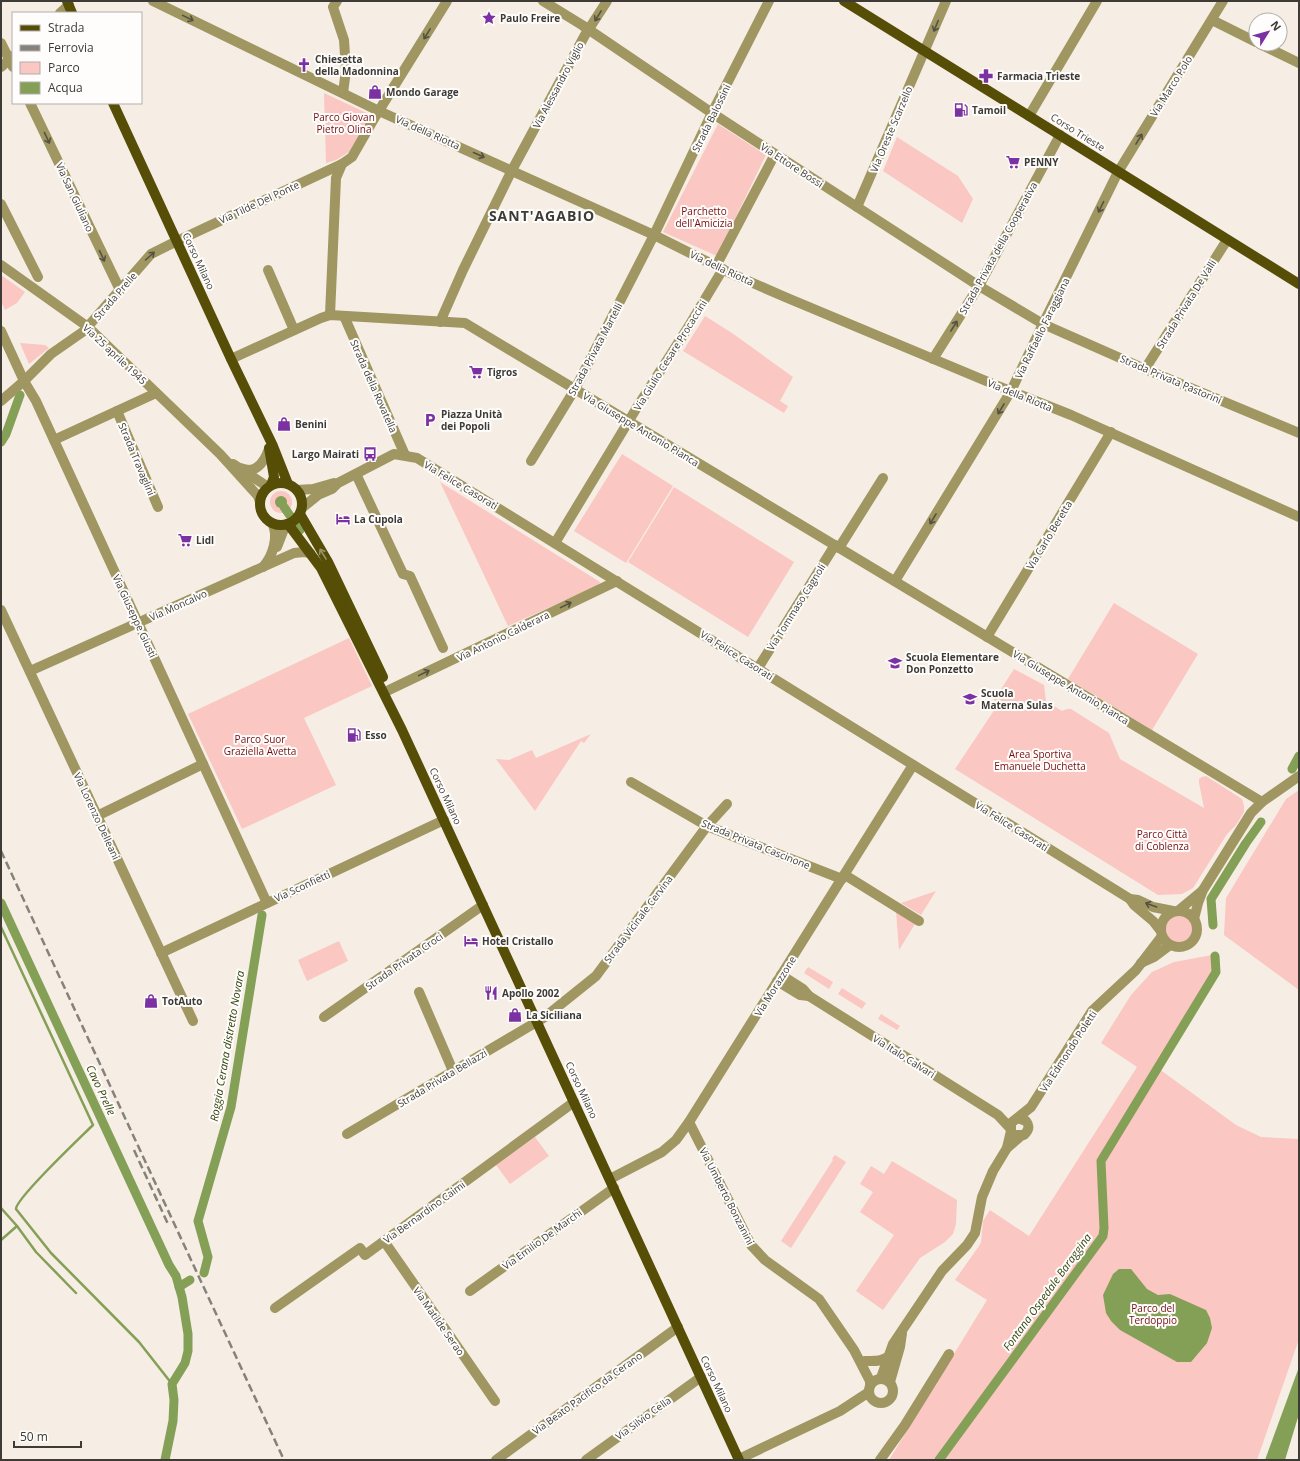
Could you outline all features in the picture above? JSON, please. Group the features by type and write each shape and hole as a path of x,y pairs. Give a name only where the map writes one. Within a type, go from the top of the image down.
{"main road":[{"name":"Corso Trieste","path":"844,1 1299,284"},
{"name":"Corso Milano","path":"113,104 231,359 265,429 288,484"},
{"name":"Corso Milano","path":"265,429 274,477 270,486"},
{"path":"279,483 288,484 297,490 302,499 301,511 294,520 287,524 280,525 272,523 264,515 261,509 260,502 263,493 270,486 279,483"},
{"name":"Corso Milano","path":"301,511 310,532 328,562 389,690 394,701 402,730"},
{"name":"Corso Milano","path":"287,524 321,568 402,730 739,1460"},
{"path":"321,568 326,570 386,691 389,690"}],"street":[{"name":"Via della Riotta","path":"153,1 379,111 654,235 719,268 784,297 1111,432 1299,517"},
{"path":"336,1 333,7 344,40 346,70 344,93"},
{"path":"329,316 336,178 342,164 352,157 447,1"},
{"name":"Via Ettore Bossi","path":"543,1 978,286 1043,324"},
{"name":"Via Alessandro Viglio","path":"440,322 463,270 512,170 589,30 607,1"},
{"name":"Strada Balossini","path":"654,235 712,113 769,1"},
{"name":"Via Oreste Scarzello","path":"857,207 946,1"},
{"path":"1030,116 1097,1"},
{"name":"Via Marco Polo","path":"1118,172 1223,1"},
{"path":"1212,20 1248,38"},
{"path":"1,43 12,61 1,67"},
{"path":"1276,52 1299,63"},
{"name":"Via San Giuliano","path":"30,104 120,290"},
{"name":"Strada Privata della Cooperativa","path":"933,359 978,286 1060,135"},
{"name":"Via Giulio Cesare Procaccini","path":"555,543 628,421 687,329 775,154"},
{"name":"Via Tilde Del Ponte","path":"177,241 342,164"},
{"name":"Via Raffaello Faraggiana","path":"895,582 1011,391 1118,172"},
{"path":"1,204 38,277"},
{"name":"Strada Privata Martelli","path":"531,461 574,389 654,235"},
{"name":"Strada Privata De Valli","path":"1145,369 1228,240"},
{"name":"Strada Prelle","path":"1,400 24,381 51,354 88,327 151,254 177,241"},
{"name":"Via 25 aprile 1945","path":"1,264 88,327 220,454 250,488 260,502"},
{"path":"268,270 294,330"},
{"path":"231,359 321,318 329,316 440,322"},
{"name":"Strada della Rovatella","path":"344,316 404,455"},
{"name":"Via Giuseppe Antonio Pianca","path":"440,322 465,323 1262,802"},
{"name":"Strada Privata Pastorini","path":"1043,324 1145,369 1299,433"},
{"name":"Via Giuseppe Giusti","path":"1,331 24,381 36,401 267,903"},
{"path":"54,440 156,393"},
{"name":"Strada Travaglini","path":"117,411 158,507"},
{"name":"Via Carlo Beretta","path":"987,637 1111,432"},
{"path":"240,468 250,470 259,465 263,461 269,449"},
{"name":"Via 25 aprile 1945","path":"220,454 257,480 270,486"},
{"name":"Via Felice Casorati","path":"301,511 318,495 332,489 338,483 394,454 417,458 1130,899"},
{"path":"356,474 403,574 410,576 443,648"},
{"path":"837,546 883,478"},
{"name":"Via Felice Casorati","path":"297,490 312,489 330,483 338,483"},
{"path":"272,523 278,539"},
{"path":"264,567 287,524"},
{"name":"Via Tommaso Cagnoli","path":"758,668 837,546"},
{"name":"Via Moncalvo","path":"30,671 294,553 310,553"},
{"name":"Via Antonio Calderara","path":"389,690 617,581"},
{"name":"Via Lorenzo Delleani","path":"1,610 193,1021"},
{"path":"97,816 203,764"},
{"name":"Via Morazzone","path":"612,1184 662,1152 676,1140 689,1122 913,765"},
{"path":"1194,919 1203,890 1251,813 1262,802 1299,776"},
{"name":"Strada Privata Cascinone","path":"630,782 707,826 843,877 919,921"},
{"name":"Strada Vicinale Cervina","path":"537,1022 596,976 707,826 727,804"},
{"name":"Via Sconfietti","path":"161,953 444,820"},
{"path":"1161,933 1163,919 1203,890"},
{"path":"1130,899 1138,900 1153,907 1190,914 1197,924 1196,936 1192,942 1182,947 1170,945 1165,942 1153,920 1134,905 1130,899"},
{"name":"Strada Privata Croci","path":"324,1017 483,905"},
{"name":"Via Edmondo Poletti","path":"1007,1148 1011,1123 1031,1107 1092,1011 1141,963 1161,933"},
{"name":"Via Edmondo Poletti","path":"1141,963 1154,957 1170,945"},
{"name":"Via Italo Calvari","path":"779,978 803,989 809,996 998,1115 1011,1130"},
{"path":"419,992 453,1071"},
{"name":"Strada Privata Bellazzi","path":"348,1134 537,1022"},
{"name":"Via Bernardino Caimi","path":"275,1308 360,1248 365,1255 574,1102"},
{"name":"Via Edmondo Poletti","path":"883,1380 893,1344 942,1271 962,1251 975,1233 982,1197 993,1171 1007,1148 1028,1130 1031,1107"},
{"name":"Via Italo Calvari","path":"998,1115 1016,1118"},
{"path":"1016,1118 1024,1119 1028,1123"},
{"name":"Via Umberto Bonzanini","path":"689,1122 751,1245 765,1260 819,1299 854,1350 870,1381 871,1393"},
{"path":"1011,1130 1015,1135 1021,1136"},
{"name":"Via Emilio De Marchi","path":"470,1291 612,1184"},
{"name":"Via Matilde Serao","path":"384,1241 495,1401"},
{"name":"Via Beato Pacifico da Cerano","path":"496,1460 678,1326"},
{"name":"Via Edmondo Poletti","path":"883,1380 900,1347 903,1329"},
{"name":"Via Umberto Bonzanini","path":"854,1350 860,1354 883,1380"},
{"path":"880,1460 949,1354"},
{"path":"865,1361 878,1361 889,1356"},
{"name":"Via Silvio Cella","path":"586,1460 701,1376"},
{"name":"Via Edmondo Poletti","path":"739,1460 840,1411 871,1393 875,1380 883,1380 894,1388 889,1401 881,1403 871,1393"}],"green space":[{"name":"Parco Giovan Pietro Olina","path":"324,93 371,115 349,152 336,160 326,163"},
{"name":"Parchetto dell'Amicizia","path":"718,124 766,155 717,256 663,232"},
{"path":"897,137 958,176 973,199 962,223 883,171"},
{"path":"1,275 25,292 17,303 5,310 1,301"},
{"path":"705,316 732,333 793,377 780,401 788,406 784,413 683,351"},
{"path":"20,343 45,345 49,348 29,364"},
{"path":"622,454 673,486 626,563 574,531"},
{"path":"440,482 600,582 599,585 508,626"},
{"path":"674,487 794,562 748,637 628,562"},
{"path":"281,491 289,494 292,502 289,510 281,513 273,510 270,502 273,494"},
{"path":"1114,603 1198,654 1152,730 1068,679"},
{"name":"Parco Suor Graziella Avetta","path":"349,638 372,686 304,718 336,785 242,829 188,714"},
{"path":"1014,669 1044,685 1046,701 1062,711 1071,709 1109,733 1120,759 1204,808 1199,779 1206,776 1242,799 1244,812 1236,825 1227,834 1193,888 1182,894 1158,895 955,769 999,703 994,700"},
{"path":"591,734 584,743 581,741 535,811 496,759 509,760 532,750 536,758"},
{"path":"1299,790 1299,990 1224,935 1226,898 1286,799"},
{"path":"936,891 921,915 901,903"},
{"path":"896,911 915,924 899,950"},
{"path":"1180,915 1190,919 1194,929 1190,939 1180,943 1170,939 1166,929 1170,919"},
{"path":"339,941 348,961 307,981 298,960"},
{"name":"Parco del Terdoppio","path":"1212,955 1212,978 1155,1066 1236,1125 1261,1137 1299,1139 1299,1339 1257,1460 889,1460 987,1300 955,1280 981,1242 983,1221 990,1210 1029,1236 1137,1067 1101,1043 1131,995 1152,972 1174,962"},
{"path":"808,967 833,982 829,989 804,973"},
{"path":"842,988 866,1003 862,1009 838,994"},
{"path":"881,1014 900,1026 897,1030 878,1019"},
{"path":"535,1137 549,1156 510,1184 496,1165"},
{"path":"835,1155 846,1162 791,1248 781,1241"},
{"path":"892,1161 957,1200 956,1224 953,1234 945,1242 920,1258 883,1310 856,1291 894,1235 860,1212 873,1192 860,1184 871,1166 884,1174"}],"water":[{"path":"279,496 283,496 287,502 283,508 279,508 275,504 275,500"},
{"path":"1119,1269 1131,1269 1147,1289 1158,1295 1170,1294 1206,1310 1210,1318 1212,1328 1207,1343 1191,1362 1177,1362 1120,1330 1111,1321 1106,1313 1103,1295 1113,1274"},
{"path":"1299,1367 1299,1414 1285,1460 1265,1460"}],"waterway":[{"path":"1,442 6,434 20,395"},
{"path":"284,507 300,530"},
{"name":"Fontana Ospedale Baraggina","path":"1292,769 1299,756"},
{"name":"Fontana Ospedale Baraggina","path":"1213,925 1211,899 1261,822"},
{"name":"Cavo Prelle","path":"1,903 169,1265 176,1276 182,1297 188,1334 188,1351 185,1363 172,1384 174,1400 173,1421 165,1460"},
{"name":"Roggia Cerana distretto Novara","path":"204,1273 208,1257 198,1221 231,1107 262,915"},
{"path":"1,927 93,1125 37,1181 26,1193 16,1209 51,1253 139,1342 172,1384"},
{"name":"Fontana Ospedale Baraggina","path":"939,1460 1103,1236 1104,1228 1101,1161 1216,972 1215,956"},
{"path":"1,1208 17,1226 36,1252 76,1293"},
{"path":"1,1240 17,1226"},
{"name":"Roggia Cerana distretto Novara","path":"179,1287 190,1280"}],"railway":[{"path":"1,851 284,1460"},
{"path":"134,1150 168,1224"}],"place":[{"name":"Paulo Freire","path":"489,18"},
{"name":"Chiesetta della Madonnina","path":"304,65"},
{"name":"Farmacia Trieste","path":"986,76"},
{"name":"Mondo Garage","path":"375,92"},
{"name":"Tamoil","path":"961,110"},
{"name":"PENNY","path":"1013,162"},
{"name":"Tigros","path":"476,372"},
{"name":"Piazza Unità dei Popoli","path":"430,420"},
{"name":"Benini","path":"284,424"},
{"name":"Largo Mairati","path":"370,454"},
{"name":"La Cupola","path":"343,519"},
{"name":"Lidl","path":"185,540"},
{"name":"Scuola Elementare Don Ponzetto","path":"895,663"},
{"name":"Scuola Materna Sulas","path":"970,699"},
{"name":"Esso","path":"354,735"},
{"name":"Hotel Cristallo","path":"471,941"},
{"name":"Apollo 2002","path":"491,993"},
{"name":"TotAuto","path":"151,1001"},
{"name":"La Siciliana","path":"515,1015"}],"district":[{"name":"SANT'AGABIO","path":"542,216"}],"park label":[{"name":"Area Sportiva Emanuele Duchetta","path":"1040,760"},
{"name":"Parco Città di Coblenza","path":"1162,840"}]}
